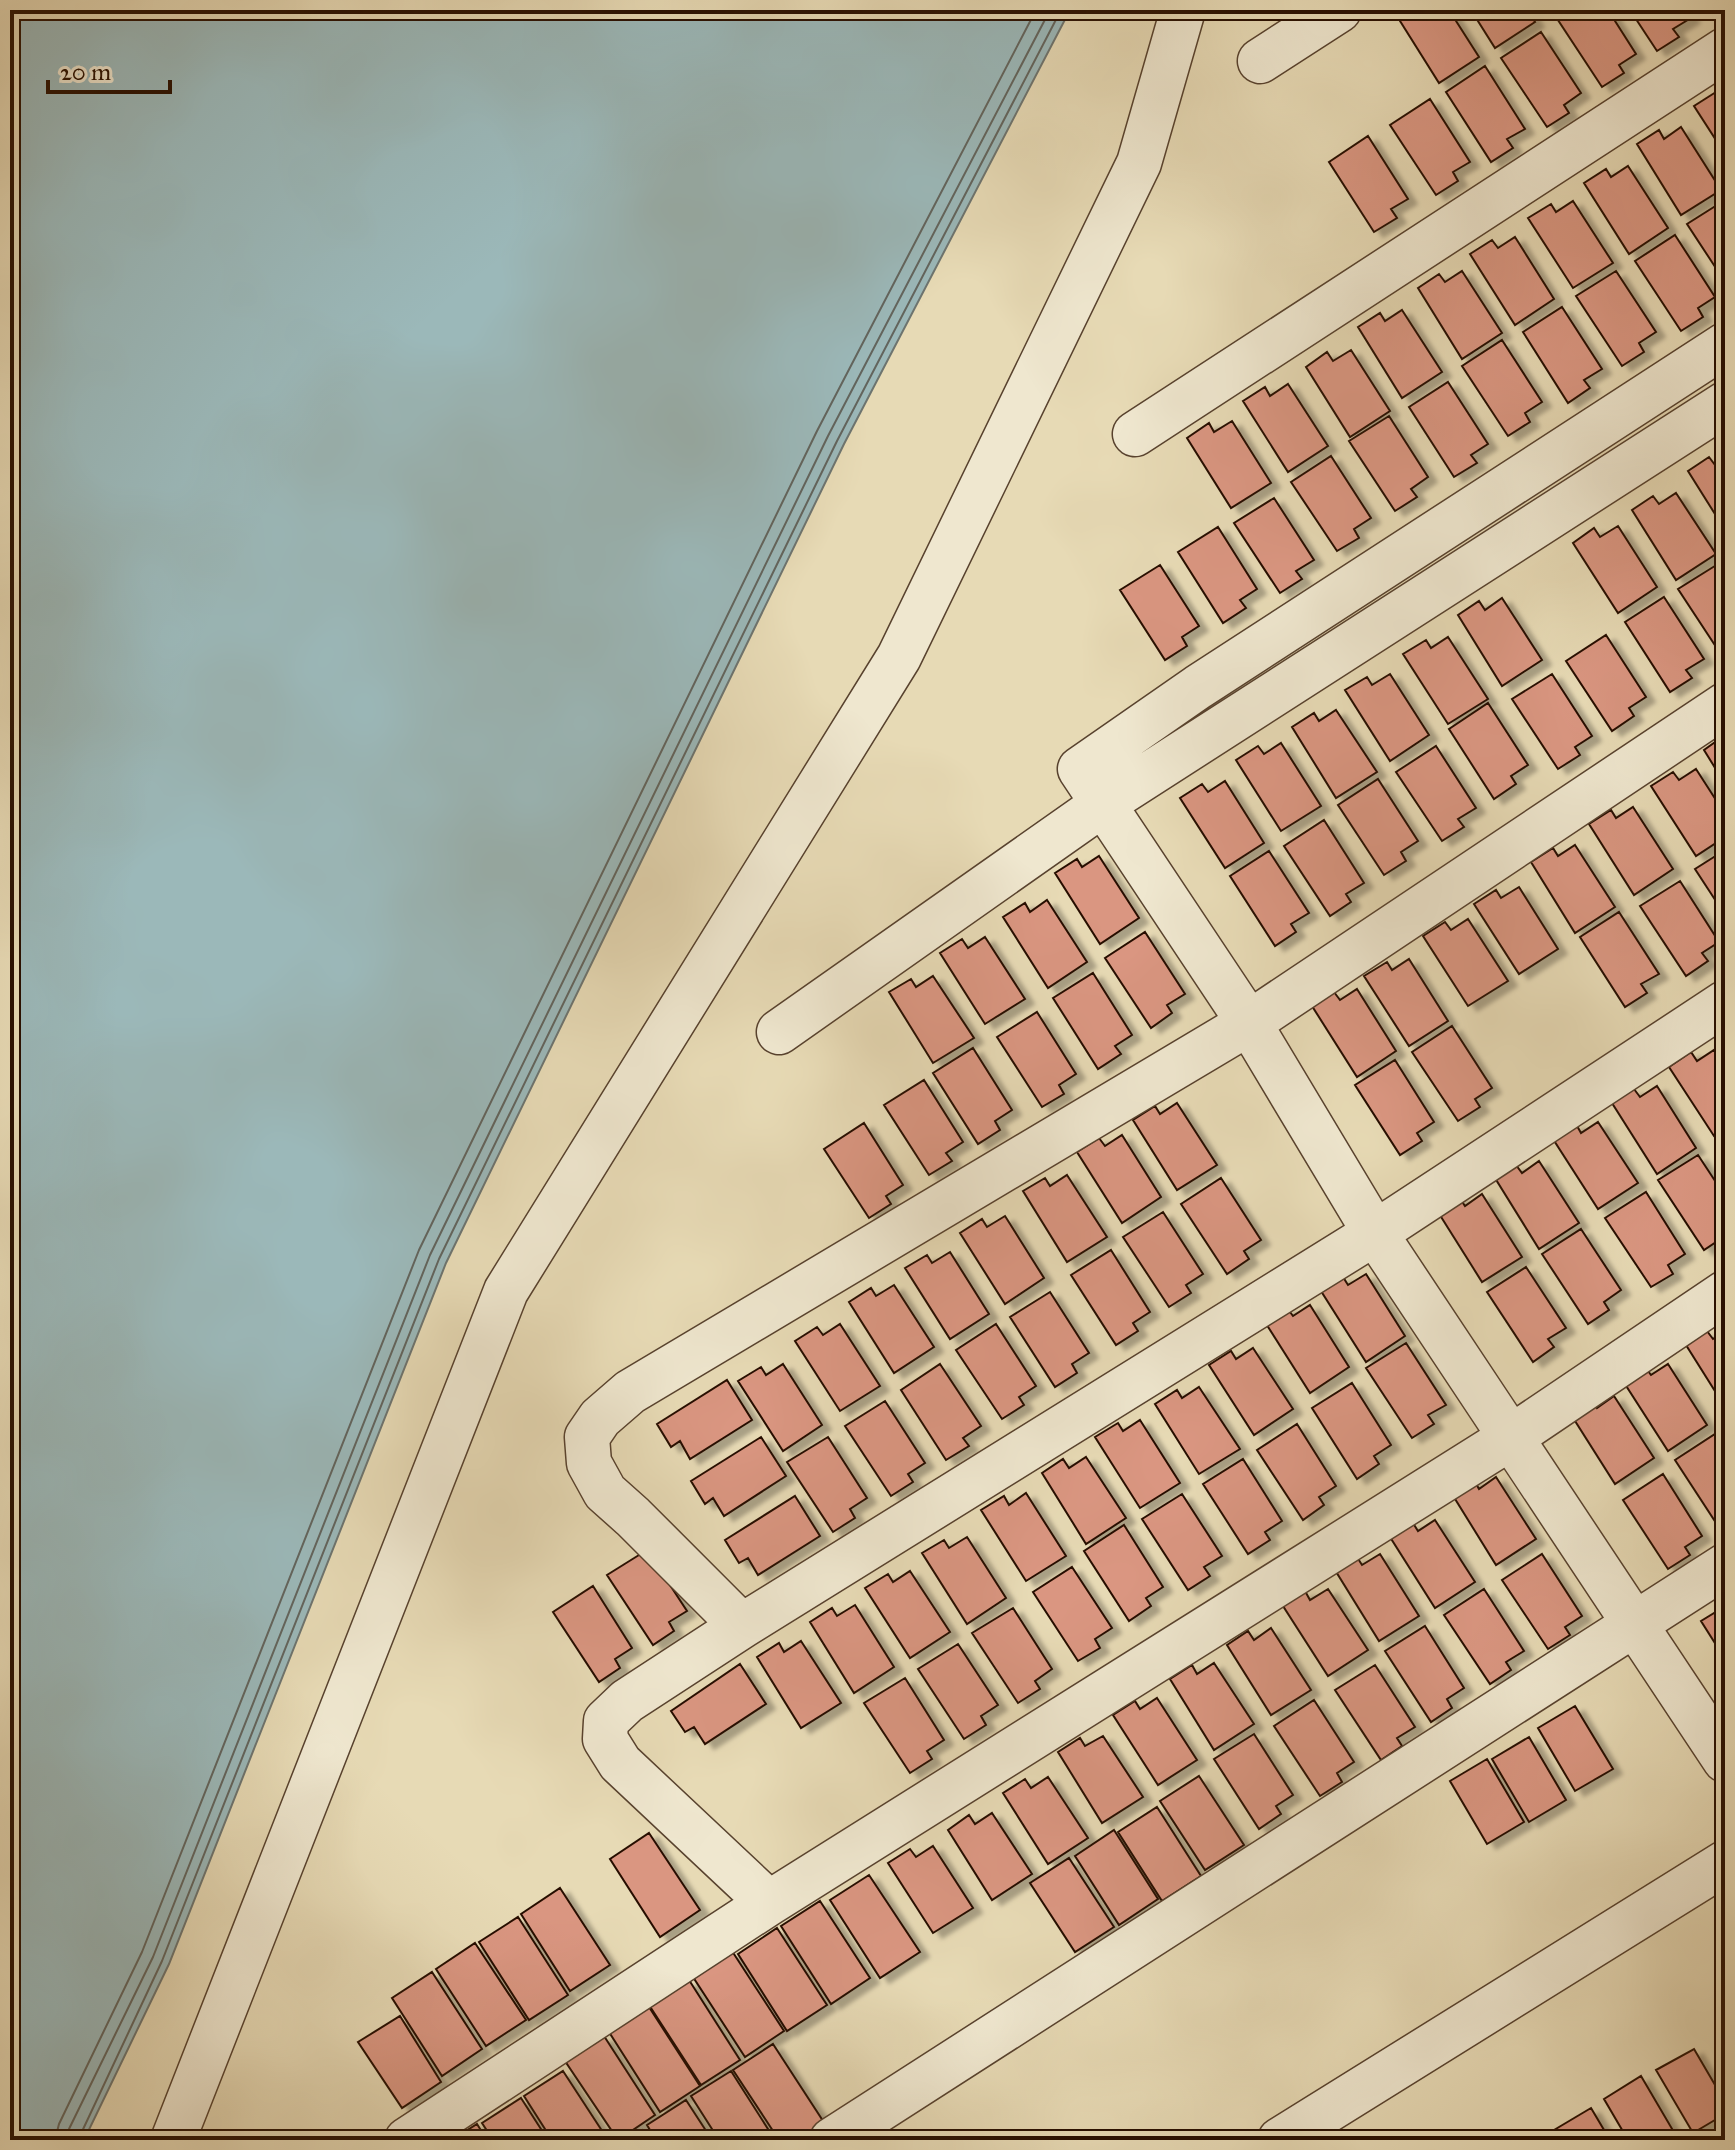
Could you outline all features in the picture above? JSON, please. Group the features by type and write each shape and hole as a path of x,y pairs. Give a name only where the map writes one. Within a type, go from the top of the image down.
{"street":[{"path":"173,2140 506,1291 899,657 1139,163 1183,10"},
{"path":"1260,61 1339,10"},
{"path":"1135,434 1725,50"},
{"path":"1725,345 1198,687 1080,769 1249,1023 1375,1233 1725,1760"},
{"path":"779,1032 1103,804 1725,404"},
{"path":"742,1626 605,1492 589,1463 587,1437 600,1418 630,1392 1249,1023 1725,705"},
{"path":"769,1903 620,1763 605,1739 606,1721 627,1701 742,1626 1375,1233 1725,1003"},
{"path":"407,2140 769,1903 1510,1438 1725,1293"},
{"path":"832,2140 1725,1566"},
{"path":"1280,2140 1725,1863"}],"water":[{"path":"10,10 1070,10 844,444 446,1263 169,1964 84,2140 10,2140"}],"building":[{"path":"1399,10 1449,10 1479,57 1439,83 1395,13"},
{"path":"1471,10 1527,10 1535,22 1495,48"},
{"path":"1568,10 1608,10 1636,54 1619,65 1624,73 1602,87 1556,17"},
{"path":"1630,10 1686,10 1691,18 1673,29 1679,37 1657,51"},
{"path":"1541,32 1581,93 1564,105 1569,113 1547,127 1501,58"},
{"path":"1485,66 1525,129 1507,139 1513,148 1491,162 1446,92"},
{"path":"1716,92 1722,100 1725,98 1725,154 1694,106"},
{"path":"1430,99 1470,162 1453,172 1458,181 1436,195 1390,125"},
{"path":"1681,127 1721,190 1681,215 1637,144 1659,130 1664,139"},
{"path":"1368,136 1408,199 1391,209 1397,218 1374,232 1329,162"},
{"path":"1628,166 1668,228 1629,254 1584,183 1606,169 1611,177"},
{"path":"1725,200 1725,282 1687,224"},
{"path":"1573,201 1613,263 1573,288 1528,218 1551,204 1556,212"},
{"path":"1675,235 1715,297 1698,308 1703,317 1681,331 1635,261"},
{"path":"1515,237 1554,299 1515,325 1470,254 1492,240 1498,248"},
{"path":"1462,271 1502,333 1462,359 1418,288 1439,274 1445,282"},
{"path":"1616,271 1656,332 1639,343 1644,352 1622,366 1576,296"},
{"path":"1562,307 1602,369 1584,380 1590,388 1568,403 1523,332"},
{"path":"1402,310 1442,372 1402,398 1358,327 1380,313 1385,321"},
{"path":"1502,340 1542,402 1525,413 1530,422 1508,436 1462,366"},
{"path":"1351,350 1390,411 1350,437 1306,367 1327,352 1333,361"},
{"path":"1448,382 1488,444 1471,455 1477,463 1454,477 1409,407"},
{"path":"1288,384 1328,446 1288,472 1243,401 1265,387 1270,396"},
{"path":"1389,416 1428,477 1411,489 1417,497 1395,511 1349,441"},
{"path":"1232,421 1271,483 1231,508 1187,438 1209,423 1214,432"},
{"path":"1331,456 1371,518 1354,529 1359,538 1337,551 1291,482"},
{"path":"1709,457 1715,465 1725,459 1725,530 1688,471"},
{"path":"1676,493 1716,554 1676,580 1632,510 1653,496 1659,504"},
{"path":"1274,498 1314,560 1296,571 1302,579 1280,593 1234,523"},
{"path":"1618,526 1657,587 1618,613 1573,543 1594,528 1600,537"},
{"path":"1218,527 1257,589 1240,600 1246,608 1223,623 1178,552"},
{"path":"1718,564 1725,575 1724,659 1678,589"},
{"path":"1160,565 1199,626 1182,637 1187,646 1165,660 1120,590"},
{"path":"1664,597 1704,659 1686,670 1692,678 1670,692 1625,622"},
{"path":"1502,598 1542,660 1502,686 1458,615 1479,601 1485,610"},
{"path":"1606,635 1646,697 1629,708 1634,716 1612,731 1566,661"},
{"path":"1448,637 1488,699 1448,724 1403,654 1426,640 1431,648"},
{"path":"1390,674 1429,735 1390,761 1345,690 1367,677 1372,685"},
{"path":"1552,674 1592,736 1575,747 1580,755 1558,769 1512,699"},
{"path":"1488,703 1528,765 1511,776 1516,784 1494,799 1449,729"},
{"path":"1336,710 1377,772 1336,798 1292,727 1314,713 1319,721"},
{"path":"1725,735 1725,784 1704,750"},
{"path":"1281,743 1321,806 1281,831 1236,760 1258,746 1264,754"},
{"path":"1436,746 1476,808 1458,819 1464,827 1442,841 1396,772"},
{"path":"1696,769 1725,814 1725,837 1696,856 1651,786 1673,772 1679,780"},
{"path":"1378,779 1418,841 1401,852 1406,861 1384,875 1338,805"},
{"path":"1225,781 1264,843 1225,868 1180,798 1202,784 1208,792"},
{"path":"1633,807 1673,869 1634,895 1589,824 1611,810 1616,818"},
{"path":"1324,820 1364,883 1346,894 1351,902 1330,916 1284,846"},
{"path":"1575,845 1615,907 1575,933 1531,862 1553,848 1558,856"},
{"path":"1725,850 1725,915 1695,869"},
{"path":"1269,851 1309,913 1291,924 1296,932 1275,946 1230,876"},
{"path":"1099,856 1139,918 1100,944 1055,873 1077,859 1082,867"},
{"path":"1680,881 1719,942 1702,953 1708,961 1686,976 1640,906"},
{"path":"1519,887 1558,949 1519,974 1474,904 1496,890 1501,898"},
{"path":"1047,900 1087,962 1048,988 1003,917 1025,903 1030,912"},
{"path":"1619,912 1659,974 1641,984 1647,993 1625,1007 1580,937"},
{"path":"1468,919 1508,981 1468,1006 1423,936 1445,922 1451,930"},
{"path":"1145,932 1185,994 1167,1005 1172,1013 1151,1028 1105,958"},
{"path":"985,937 1025,999 985,1024 940,953 962,939 968,948"},
{"path":"1409,959 1448,1021 1409,1046 1364,976 1387,962 1392,970"},
{"path":"1093,973 1132,1035 1115,1046 1121,1054 1098,1069 1053,998"},
{"path":"933,976 974,1038 933,1063 889,992 911,979 916,987"},
{"path":"1357,989 1396,1051 1357,1077 1312,1006 1334,992 1340,1000"},
{"path":"1037,1012 1076,1074 1059,1085 1064,1094 1042,1107 997,1037"},
{"path":"1452,1026 1492,1088 1475,1099 1480,1107 1458,1121 1412,1052"},
{"path":"973,1048 1012,1110 995,1121 1000,1130 978,1144 933,1073"},
{"path":"1714,1050 1725,1067 1725,1129 1714,1136 1669,1067 1691,1052 1697,1061"},
{"path":"1395,1060 1434,1122 1417,1133 1422,1141 1400,1155 1355,1085"},
{"path":"924,1080 963,1142 946,1153 952,1161 929,1175 884,1105"},
{"path":"1657,1086 1696,1148 1657,1174 1612,1103 1634,1089 1640,1097"},
{"path":"1177,1103 1217,1165 1177,1190 1133,1120 1155,1106 1160,1114"},
{"path":"1598,1122 1638,1183 1598,1209 1553,1139 1576,1124 1581,1133"},
{"path":"864,1123 903,1185 886,1196 891,1204 869,1218 824,1149"},
{"path":"1122,1135 1161,1197 1122,1223 1077,1152 1099,1138 1105,1146"},
{"path":"1698,1155 1725,1196 1725,1225 1721,1227 1725,1236 1704,1250 1658,1180"},
{"path":"1539,1161 1579,1223 1539,1249 1495,1178 1516,1165 1522,1173"},
{"path":"1067,1175 1107,1237 1067,1262 1023,1191 1045,1178 1050,1186"},
{"path":"1221,1178 1261,1240 1244,1251 1249,1259 1227,1274 1181,1204"},
{"path":"1646,1192 1685,1254 1668,1265 1673,1274 1651,1287 1605,1218"},
{"path":"1482,1194 1522,1257 1482,1282 1438,1212 1459,1197 1465,1206"},
{"path":"1163,1212 1203,1274 1186,1285 1191,1293 1169,1307 1123,1237"},
{"path":"1005,1216 1044,1278 1005,1304 960,1233 982,1219 987,1227"},
{"path":"1581,1229 1621,1290 1604,1302 1609,1310 1588,1324 1542,1254"},
{"path":"1111,1250 1150,1312 1133,1323 1138,1331 1116,1345 1071,1275"},
{"path":"950,1252 989,1314 950,1339 905,1268 927,1255 932,1263"},
{"path":"1526,1267 1566,1328 1548,1339 1554,1347 1533,1362 1487,1292"},
{"path":"1366,1274 1405,1336 1366,1362 1321,1291 1343,1277 1348,1285"},
{"path":"894,1285 934,1347 894,1373 849,1302 871,1288 876,1296"},
{"path":"1050,1292 1089,1353 1072,1364 1077,1373 1055,1387 1010,1317"},
{"path":"1310,1305 1349,1367 1310,1393 1265,1322 1287,1308 1293,1316"},
{"path":"840,1324 880,1386 840,1411 795,1341 817,1327 823,1335"},
{"path":"996,1324 1036,1386 1019,1397 1024,1405 1002,1419 956,1350"},
{"path":"1707,1331 1713,1339 1725,1331 1725,1407 1686,1345"},
{"path":"1406,1343 1446,1405 1428,1415 1434,1424 1412,1438 1366,1368"},
{"path":"1253,1348 1293,1409 1254,1435 1209,1365 1231,1351 1236,1359"},
{"path":"783,1364 822,1425 783,1451 738,1381 761,1367 766,1375"},
{"path":"940,1364 981,1426 963,1438 969,1446 946,1460 901,1390"},
{"path":"1668,1364 1707,1425 1668,1451 1623,1381 1645,1367 1651,1375"},
{"path":"727,1380 752,1420 690,1459 680,1441 671,1447 657,1424"},
{"path":"1352,1383 1391,1445 1374,1456 1379,1464 1357,1479 1312,1408"},
{"path":"1199,1387 1240,1449 1199,1474 1155,1404 1177,1390 1182,1398"},
{"path":"1614,1396 1654,1458 1615,1484 1570,1413 1592,1399 1597,1408"},
{"path":"885,1401 925,1463 908,1474 913,1482 891,1496 845,1426"},
{"path":"1140,1420 1180,1483 1140,1508 1095,1437 1118,1423 1123,1431"},
{"path":"1297,1424 1336,1486 1319,1497 1324,1505 1303,1520 1257,1450"},
{"path":"1715,1434 1725,1450 1725,1526 1720,1529 1675,1460"},
{"path":"761,1437 786,1476 724,1516 713,1498 705,1504 691,1481"},
{"path":"828,1437 867,1498 850,1509 855,1518 833,1532 787,1462"},
{"path":"1086,1457 1126,1518 1086,1544 1042,1473 1063,1459 1069,1468"},
{"path":"1243,1459 1282,1521 1265,1532 1270,1540 1248,1554 1203,1484"},
{"path":"1663,1474 1702,1536 1685,1547 1690,1555 1668,1569 1623,1500"},
{"path":"1496,1477 1536,1539 1496,1565 1452,1494 1474,1480 1479,1489"},
{"path":"1026,1493 1066,1556 1026,1581 981,1510 1004,1496 1009,1505"},
{"path":"1182,1494 1222,1556 1204,1567 1210,1576 1188,1590 1142,1519"},
{"path":"795,1496 820,1536 758,1575 748,1558 739,1563 725,1540"},
{"path":"1435,1520 1475,1582 1435,1608 1390,1537 1413,1523 1418,1531"},
{"path":"1124,1525 1163,1587 1146,1598 1151,1606 1129,1621 1084,1551"},
{"path":"967,1537 1006,1598 967,1624 922,1553 944,1540 949,1548"},
{"path":"647,1550 687,1611 669,1622 674,1631 653,1645 607,1575"},
{"path":"1380,1554 1419,1616 1379,1641 1335,1570 1357,1557 1362,1565"},
{"path":"1542,1554 1582,1616 1565,1627 1570,1635 1548,1649 1502,1580"},
{"path":"1072,1567 1112,1628 1095,1639 1100,1648 1078,1661 1033,1592"},
{"path":"910,1571 950,1632 910,1658 865,1588 888,1574 893,1582"},
{"path":"593,1586 632,1648 615,1659 620,1668 599,1682 553,1612"},
{"path":"1328,1589 1368,1650 1328,1676 1283,1606 1305,1591 1310,1600"},
{"path":"1484,1589 1524,1651 1506,1662 1511,1670 1490,1684 1444,1615"},
{"path":"855,1605 894,1667 854,1693 810,1622 832,1608 837,1616"},
{"path":"1013,1608 1052,1669 1035,1681 1040,1689 1018,1703 972,1633"},
{"path":"1725,1609 1725,1659 1701,1621"},
{"path":"1425,1626 1464,1688 1447,1699 1452,1708 1431,1722 1385,1651"},
{"path":"1271,1628 1311,1690 1271,1715 1227,1645 1248,1631 1254,1640"},
{"path":"801,1641 841,1703 801,1728 757,1657 779,1643 784,1652"},
{"path":"958,1644 998,1705 981,1716 986,1725 964,1739 918,1669"},
{"path":"1214,1663 1254,1724 1214,1750 1170,1679 1192,1665 1197,1674"},
{"path":"740,1664 766,1704 705,1744 694,1727 685,1732 671,1711"},
{"path":"1375,1665 1415,1727 1397,1738 1402,1746 1381,1760 1335,1690"},
{"path":"905,1678 944,1740 927,1751 932,1759 910,1773 864,1703"},
{"path":"1157,1698 1197,1760 1158,1785 1113,1715 1135,1701 1140,1709"},
{"path":"1314,1700 1354,1762 1337,1773 1342,1782 1320,1796 1274,1726"},
{"path":"1575,1706 1613,1769 1575,1791 1538,1728"},
{"path":"1254,1734 1293,1795 1276,1806 1281,1814 1259,1829 1214,1759"},
{"path":"1103,1736 1143,1797 1102,1823 1058,1752 1080,1738 1085,1746"},
{"path":"1529,1737 1566,1800 1529,1822 1492,1759"},
{"path":"1487,1759 1524,1822 1487,1844 1450,1781"},
{"path":"1199,1776 1244,1845 1205,1870 1160,1801"},
{"path":"1048,1777 1088,1838 1048,1864 1003,1793 1025,1779 1031,1788"},
{"path":"1157,1807 1201,1876 1162,1901 1118,1832"},
{"path":"992,1813 1032,1874 992,1900 948,1830 969,1815 975,1824"},
{"path":"1114,1830 1158,1899 1119,1925 1075,1856"},
{"path":"649,1833 700,1910 660,1937 610,1859"},
{"path":"933,1846 973,1908 933,1933 888,1863 910,1849 916,1857"},
{"path":"1069,1858 1114,1927 1075,1952 1030,1883"},
{"path":"869,1875 920,1952 880,1978 830,1900"},
{"path":"560,1888 610,1965 570,1991 521,1914"},
{"path":"820,1901 870,1978 831,2004 781,1926"},
{"path":"518,1917 568,1995 529,2020 479,1942"},
{"path":"777,1928 827,2005 787,2031 738,1954"},
{"path":"475,1943 526,2020 486,2046 436,1969"},
{"path":"732,1951 784,2031 745,2057 693,1977"},
{"path":"432,1972 482,2049 442,2076 392,1998"},
{"path":"689,1980 740,2060 701,2085 649,2005"},
{"path":"649,2007 700,2086 660,2112 609,2032"},
{"path":"400,2016 441,2082 402,2108 358,2042"},
{"path":"604,2036 655,2115 618,2140 565,2061"},
{"path":"773,2044 825,2124 800,2140 779,2140 733,2070"},
{"path":"1694,2049 1725,2102 1725,2114 1693,2133 1656,2070"},
{"path":"563,2071 608,2140 552,2140 524,2096"},
{"path":"731,2071 775,2140 719,2140 691,2096"},
{"path":"1641,2076 1677,2140 1628,2140 1604,2099"},
{"path":"521,2098 548,2140 493,2140 482,2123"},
{"path":"686,2100 712,2140 656,2140 647,2125"},
{"path":"1591,2108 1610,2140 1560,2140 1554,2130"},
{"path":"477,2124 487,2140 452,2140"},
{"path":"642,2130 649,2140 626,2140"}]}
